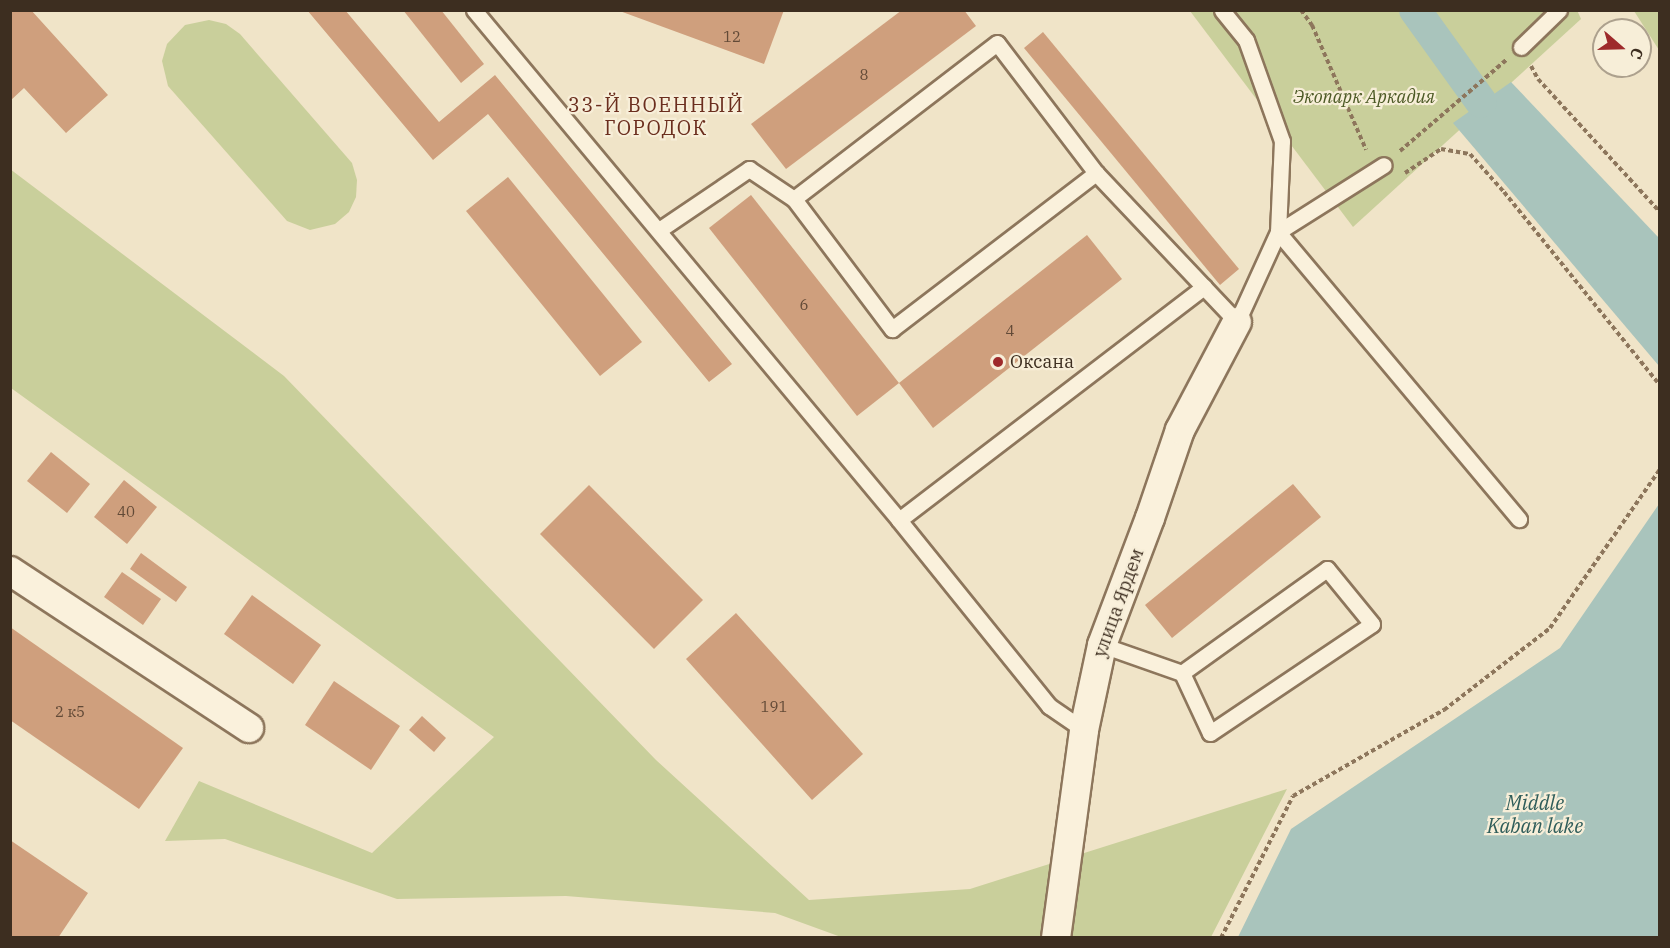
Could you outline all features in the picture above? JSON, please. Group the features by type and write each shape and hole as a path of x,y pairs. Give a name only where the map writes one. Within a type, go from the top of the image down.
{"street":[{"name":"улица Ярдем","path":"1056,938 1084,730 1102,645 1150,518 1180,430 1237,322"},
{"path":"10,571 249,728"}],"lane":[{"path":"474,10 899,520 1049,706 1084,730"},
{"path":"794,199 997,43 1096,173 1237,322 1278,232 1282,141 1246,40 1222,10"},
{"path":"1521,46 1560,10"},
{"path":"1278,232 1379,168"},
{"path":"659,230 749,169 794,199 892,329 1096,173"},
{"path":"1278,232 1519,519"},
{"path":"899,520 1204,287"},
{"path":"1102,645 1182,673 1210,734 1372,624 1327,569 1182,673"}],"path":[{"path":"1301,10 1312,25 1384,182 1394,180 1441,149 1470,154 1504,192 1659,385"},
{"path":"1379,168 1521,46 1538,79 1659,212"},
{"path":"1221,938 1293,796 1444,710 1550,628 1659,470"}],"green space":[{"name":"Экопарк Аркадия","path":"1577,10 1581,19 1353,227 1190,11"},
{"path":"1634,11 1659,11 1659,50 1652,39 1652,18 1638,18"},
{"path":"209,20 226,24 240,34 352,163 357,180 356,197 349,212 335,224 310,230 287,221 168,86 162,61 167,44 185,25"},
{"path":"10,169 284,376 656,760 809,900 970,889 1287,789 1211,937 841,937 775,913 566,896 397,899 225,839 165,841 199,781 372,853 494,737 11,388"}],"water":[{"path":"1511,82 1659,238 1659,366 1453,123"},
{"name":"Middle Kaban lake","path":"1659,504 1659,937 1238,937 1291,829 1560,648"}],"building":[{"path":"10,10 31,10 108,95 66,133 24,88 10,101"},
{"path":"307,10 345,10 439,122 495,75 732,364 709,382 488,114 433,160"},
{"path":"403,10 441,10 484,64 461,83"},
{"path":"617,10 784,10 764,64"},
{"path":"902,10 964,10 976,26 786,169 751,124"},
{"path":"1043,32 1239,269 1220,285 1024,48"},
{"path":"508,177 642,342 600,376 466,211"},
{"path":"751,195 899,383 857,416 709,228"},
{"path":"1087,235 1122,279 933,428 899,383"},
{"path":"51,452 90,484 67,513 27,481"},
{"path":"124,480 157,507 127,544 94,517"},
{"path":"1293,484 1321,517 1172,638 1145,605"},
{"path":"589,485 703,600 654,649 540,534"},
{"path":"141,553 187,587 176,602 130,569"},
{"path":"122,572 161,599 143,625 104,597"},
{"path":"252,595 321,645 293,684 224,634"},
{"path":"736,613 863,754 812,800 686,659"},
{"path":"10,627 183,748 139,809 10,720"},
{"path":"334,681 400,726 371,770 305,725"},
{"path":"422,716 446,738 434,752 409,730"},
{"path":"10,840 88,893 58,938 10,938"}],"waterway":[{"path":"1415,10 1481,102"}],"place":[{"name":"Оксана","path":"998,362"}],"district":[{"name":"33-Й ВОЕННЫЙ ГОРОДОК","path":"656,116"}]}
